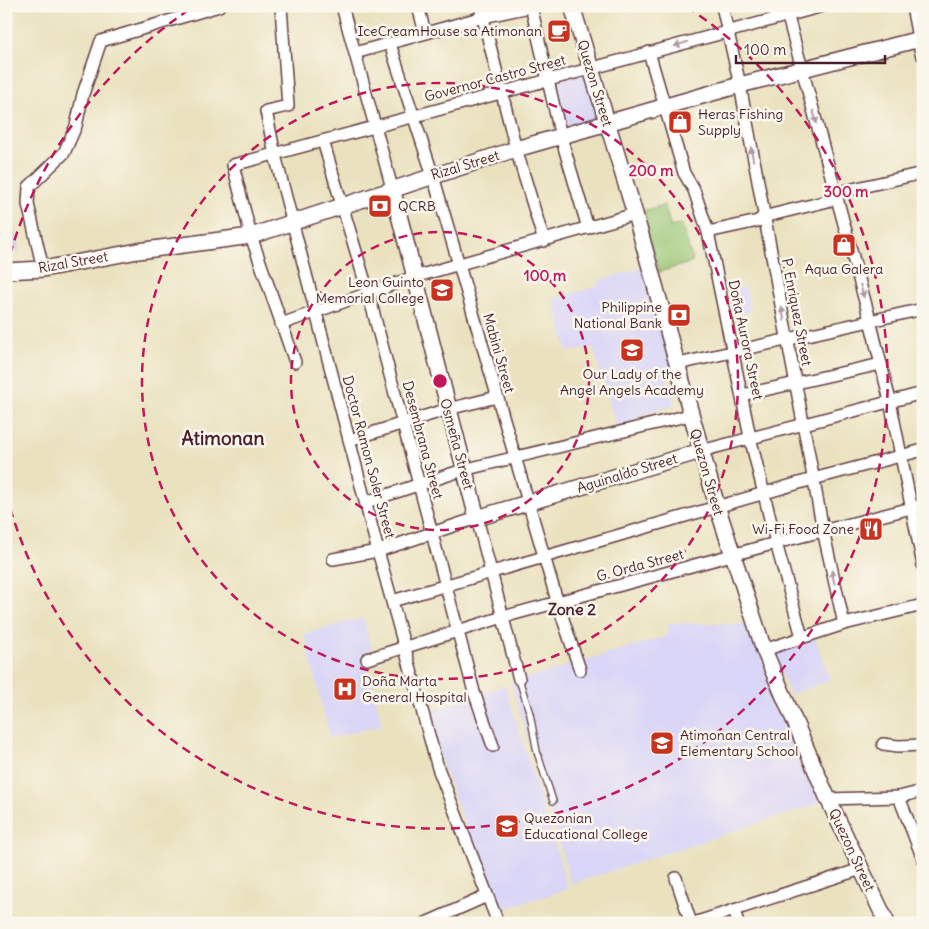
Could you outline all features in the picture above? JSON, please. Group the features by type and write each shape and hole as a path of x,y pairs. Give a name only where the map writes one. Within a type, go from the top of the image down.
{"main road":[{"name":"Quezon Street","path":"572,6 635,214 678,364 690,416 732,555 764,650 828,799 886,923"},
{"path":"917,11 922,46"},
{"name":"Rizal Street","path":"6,271 42,269 138,251 251,236 342,204 516,149 607,125 740,85 802,70 922,46"},
{"name":"Osmeña Street","path":"392,188 463,470 477,518"},
{"name":"Aguinaldo Street","path":"477,518 701,451"}],"street":[{"path":"42,269 28,204 29,187 64,153 76,126 82,94 101,41 219,6"},
{"name":"Doctor Ramon Soler Street","path":"281,6 288,106 266,111 274,155 378,551 438,768 498,923"},
{"name":"Osmeña Street","path":"342,6 392,188"},
{"path":"418,6 425,33"},
{"name":"P. Enriquez Street","path":"722,6 740,85 762,220 788,339 823,530 844,624"},
{"name":"Governor Castro Street","path":"251,236 233,165 502,93 727,30 787,11 823,6"},
{"path":"354,53 425,33 482,12 532,7 561,137 588,228"},
{"path":"787,11 870,320 890,402 900,456 917,506 923,565"},
{"path":"482,12 516,149 544,241"},
{"name":"Mabini Street","path":"390,44 433,176 544,558 580,670"},
{"name":"Doña Aurora Street","path":"649,52 684,173 694,190 708,232 750,437 776,543 802,637"},
{"name":"Desembrana Street","path":"323,141 368,292 404,423 474,692 493,746"},
{"path":"708,232 762,220 923,173"},
{"path":"281,324 414,277 635,214"},
{"path":"251,236 295,362"},
{"path":"678,364 923,308"},
{"path":"742,395 881,364"},
{"name":"Aguinaldo Street","path":"701,451 923,393"},
{"path":"350,440 448,409 497,397"},
{"path":"366,502 463,470 690,416"},
{"path":"392,601 446,587 717,506 923,450"},
{"name":"G. Orda Street","path":"367,659 502,617 558,604 823,530 917,506"},
{"name":"Osmeña Street","path":"477,518 519,679"},
{"name":"Aguinaldo Street","path":"333,559 378,551 477,518"},
{"path":"764,650 844,624 923,604"},
{"path":"883,744 898,746 923,744"},
{"path":"828,799 899,797 923,790"},
{"path":"899,797 923,858"},
{"path":"676,878 693,923 861,869"},
{"path":"426,923 488,896"},
{"path":"734,910 738,923"}],"lane":[{"path":"519,679 530,714 537,752 553,801"}],"shaded area":[{"path":"588,72 601,121 564,131 551,82"},
{"path":"6,190 19,251 6,253"},
{"name":"Our Lady of the Angel Angels Academy","path":"648,266 679,376 667,379 675,405 638,416 638,426 618,432 593,347 567,352 554,298 599,286 597,281"},
{"path":"745,287 751,312 733,315 727,291"},
{"name":"Doña Marta General Hospital","path":"363,618 372,650 364,652 382,725 330,738 304,634"},
{"name":"Atimonan Central Elementary School","path":"668,623 748,624 820,803 571,884 511,683 667,636"},
{"path":"815,638 830,680 790,695 774,653"},
{"name":"Quezonian Educational College","path":"505,685 568,889 497,911 442,764 426,713"}],"green space":[{"path":"664,205 671,227 682,224 693,262 659,272 641,211"}],"place":[{"name":"IceCreamHouse sa Atimonan","path":"559,31"},
{"name":"Heras Fishing Supply","path":"680,122"},
{"name":"QCRB","path":"380,206"},
{"name":"Aqua Galera","path":"844,245"},
{"name":"Leon Guinto Memorial College","path":"442,290"},
{"name":"Philippine National Bank","path":"679,315"},
{"name":"Our Lady of the Angel Angels Academy","path":"632,350"},
{"name":"Wi-Fi Food Zone","path":"871,529"},
{"name":"Doña Marta General Hospital","path":"345,689"},
{"name":"Atimonan Central Elementary School","path":"662,743"},
{"name":"Quezonian Educational College","path":"507,826"}],"district":[{"name":"Atimonan","path":"223,438"},
{"name":"Zone 2","path":"572,609"}]}
